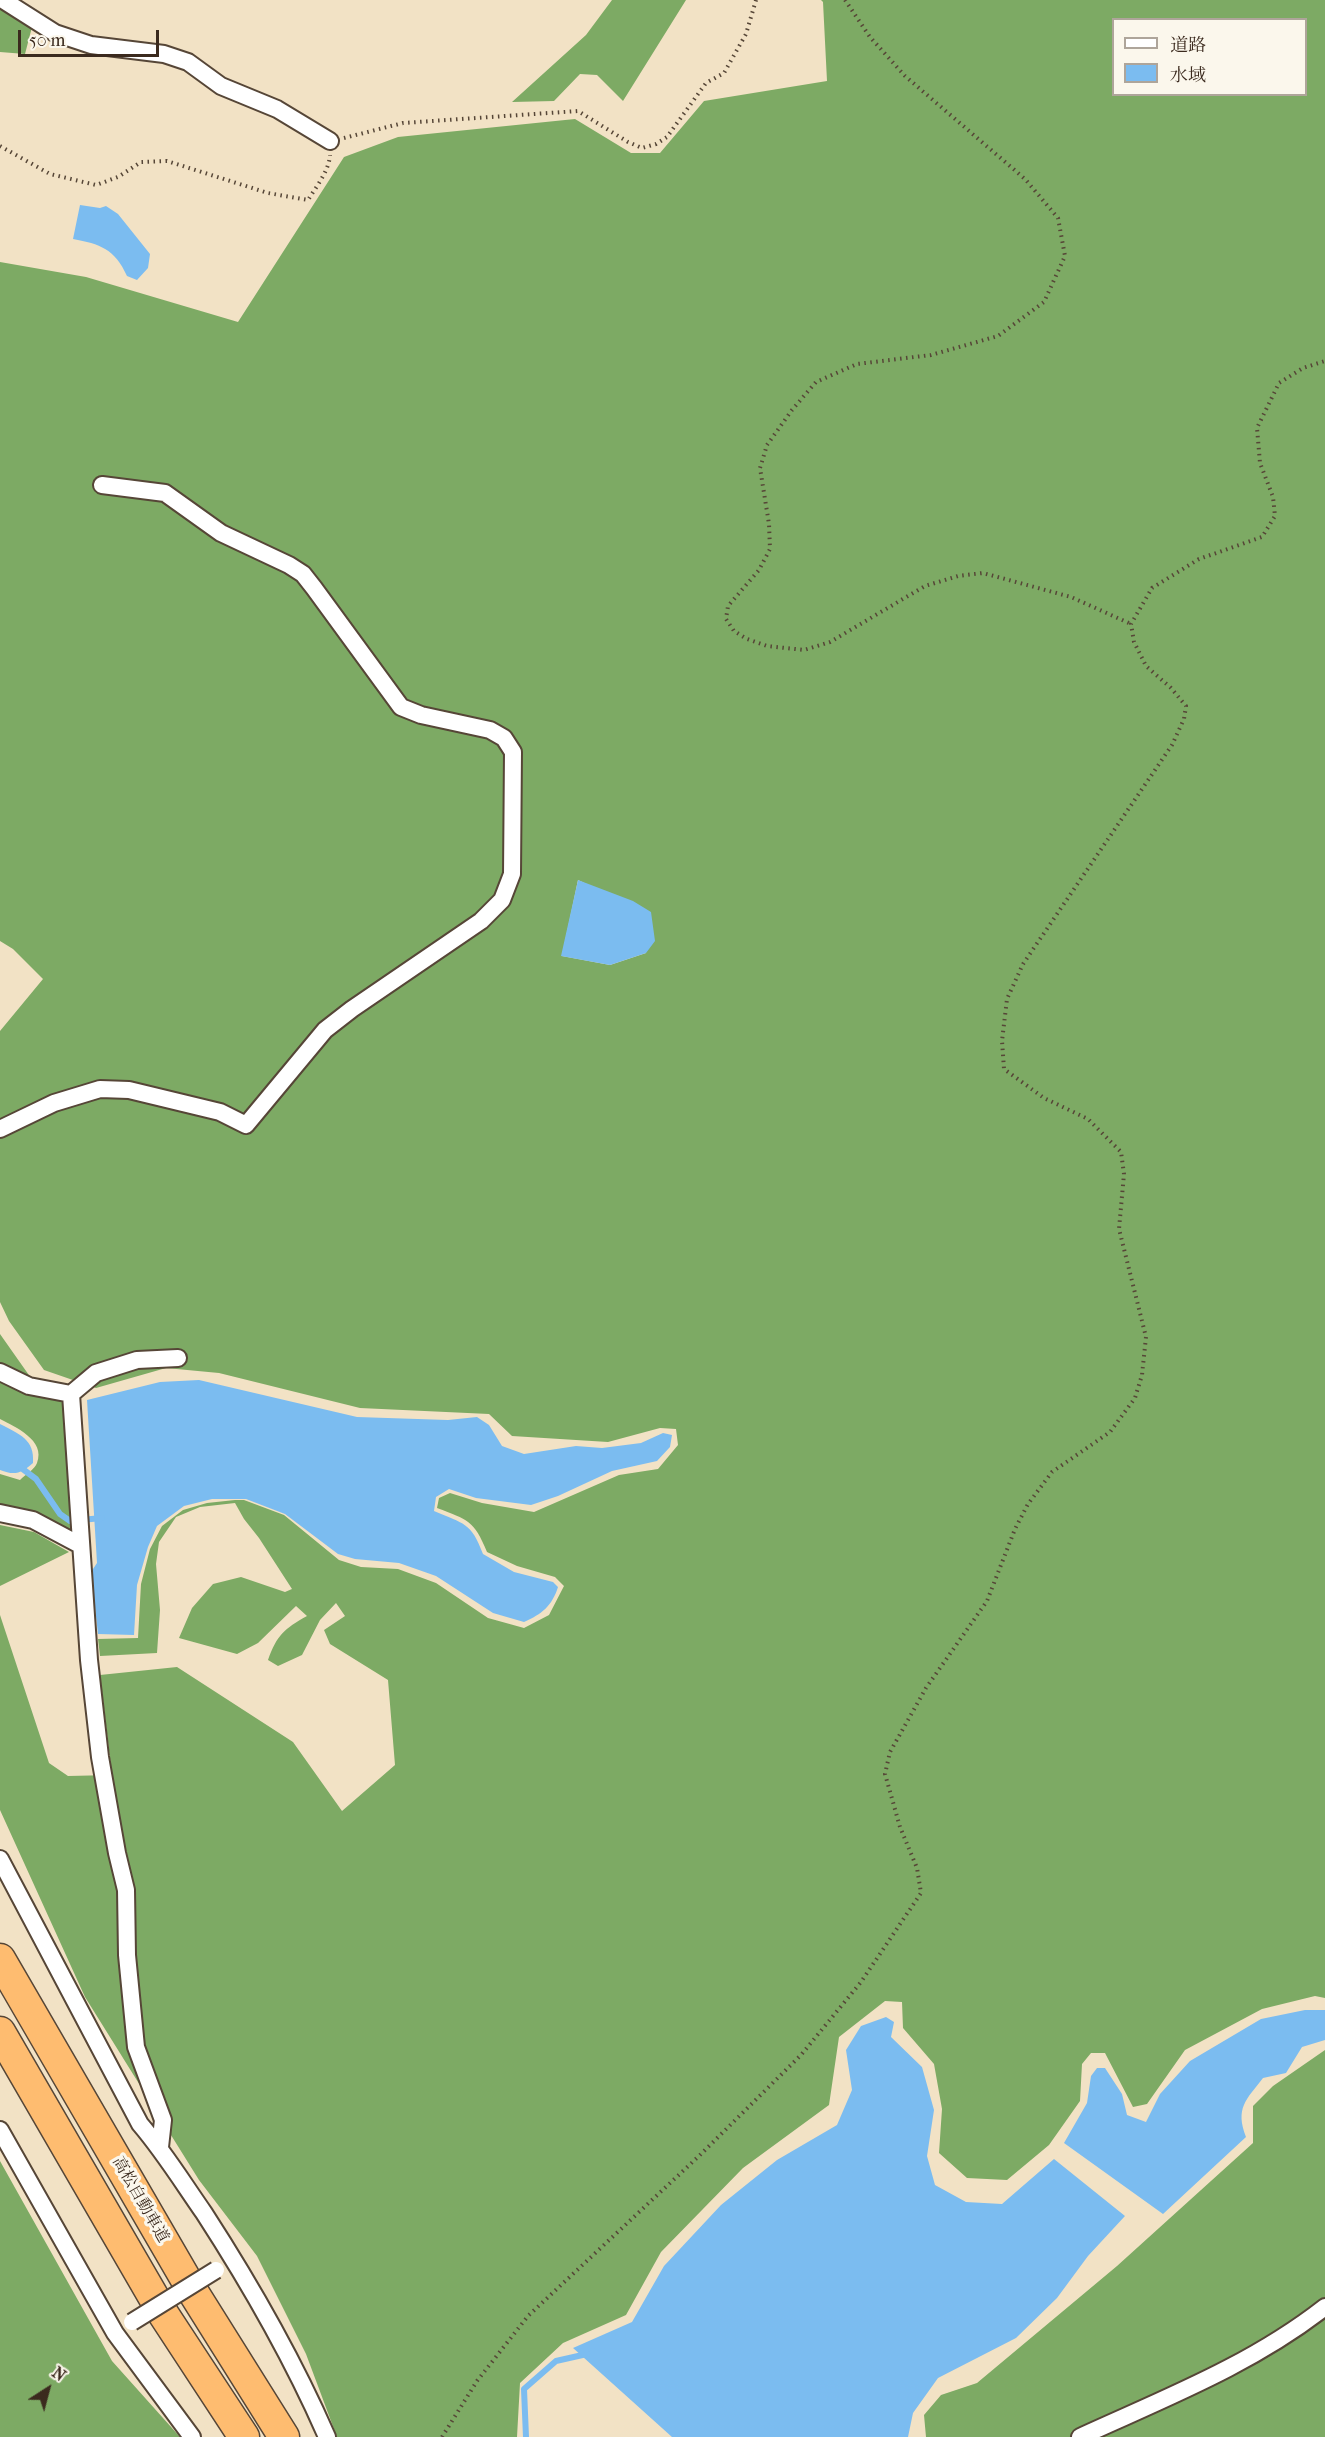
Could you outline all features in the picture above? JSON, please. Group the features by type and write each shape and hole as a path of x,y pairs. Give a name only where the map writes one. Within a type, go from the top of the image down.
{"highway":[{"name":"高松自動車道","path":"0,1959 195,2295 285,2437"},
{"path":"0,2032 164,2315 244,2437"}],"street":[{"path":"3,0 55,33 92,45 164,54 188,62 221,86 277,109 330,141"},
{"path":"0,1129 54,1102 100,1089 129,1090 152,1095 220,1112 246,1125 325,1030 480,921 502,900 512,874 513,752 504,738 490,730 421,715 401,707 303,574 289,565 222,533 165,493 102,485"},
{"path":"71,1394 96,1373 137,1360 178,1358"},
{"path":"0,1372 29,1386 71,1394"},
{"path":"71,1394 89,1660 100,1757 126,1890 127,1955 136,2047 163,2120 160,2147"},
{"path":"0,1513 33,1520 80,1545"},
{"path":"0,1859 140,2124 160,2147 234,2260 306,2388 327,2437"},
{"path":"0,2130 115,2333 192,2437"},
{"path":"115,2333 234,2260"},
{"path":"1080,2437 1235,2366 1292,2333 1325,2307"}],"path":[{"path":"0,146 50,174 96,184 118,177 141,162 167,161 268,193 308,200 330,161 330,141 403,123 578,111 642,148 656,144 667,137 706,83 724,74 746,34 756,0"},
{"path":"845,0 870,38 905,76 1025,179 1058,218 1065,256 1044,302 998,336 931,355 858,364 816,382 767,445 760,468 769,524 770,549 759,570 728,606 726,619 734,631 747,639 767,646 804,650 830,642 925,586 958,576 983,573 1071,597 1131,624"},
{"path":"442,2437 477,2381 528,2316 699,2156 801,2055 861,1982 921,1893 917,1868 900,1827 885,1774 890,1752 926,1688 987,1601 1015,1529 1028,1504 1052,1472 1110,1432 1135,1398 1142,1375 1146,1337 1119,1229 1124,1174 1121,1152 1088,1119 1044,1098 1004,1069 1002,1041 1007,999 1023,964 1172,745 1184,719 1186,706 1171,688 1146,666 1134,642 1131,624 1152,588 1199,559 1262,537 1275,516 1273,497 1260,464 1257,428 1279,383 1303,368 1325,361"}],"green space":[{"path":"612,0 686,0 623,101 597,75 580,74 554,101 512,102 586,35"},
{"path":"821,0 1325,0 1325,1998 1315,1996 1262,2009 1185,2050 1147,2104 1133,2107 1105,2053 1091,2053 1082,2064 1080,2101 1049,2145 1007,2180 967,2178 939,2153 942,2109 934,2064 903,2028 902,2002 885,2001 839,2037 829,2105 743,2168 661,2252 626,2315 563,2343 520,2383 517,2437 337,2437 306,2354 257,2256 199,2180 85,1997 0,1810 0,1615 49,1763 68,1776 112,1775 100,1675 177,1667 293,1742 342,1811 395,1765 388,1680 330,1644 324,1630 345,1616 336,1603 320,1620 302,1655 278,1666 268,1660 275,1644 287,1629 307,1616 296,1606 258,1643 237,1654 179,1638 192,1608 213,1584 241,1577 285,1592 292,1589 235,1503 200,1507 176,1517 159,1542 156,1564 160,1610 157,1653 100,1656 98,1639 138,1638 141,1584 150,1549 162,1526 183,1510 207,1503 244,1500 284,1515 339,1560 361,1567 398,1569 436,1583 488,1618 524,1628 549,1615 564,1586 555,1577 517,1566 487,1552 478,1533 469,1522 437,1508 439,1498 450,1493 482,1503 534,1512 619,1475 658,1469 678,1445 676,1429 660,1428 608,1442 512,1436 489,1414 360,1408 219,1373 166,1368 96,1388 44,1370 9,1321 0,1302 0,1031 43,979 13,949 0,941 0,262 86,277 238,322 344,157 398,137 575,119 631,153 660,153 704,101 827,81 823,2","holes":["578,880 599,890 646,953 610,965 562,956"]},
{"path":"0,6 32,27 25,54 0,52"},
{"path":"0,1334 38,1388 64,1400 71,1533 0,1506 0,1474 20,1480 36,1465 39,1455 28,1435 0,1419"},
{"path":"0,1525 34,1532 69,1552 0,1586"},
{"path":"1325,2050 1325,2437 926,2437 924,2415 941,2395 977,2383 1117,2266 1253,2143 1253,2106 1273,2086"},
{"path":"0,2161 112,2361 180,2437 0,2437"}],"water":[{"path":"80,205 100,208 106,206 118,214 150,254 148,268 137,280 127,276 117,260 106,249 73,239"},
{"path":"578,880 633,901 651,912 655,941 646,953 610,965 561,956"},
{"path":"199,1380 357,1417 448,1420 477,1417 489,1425 502,1446 524,1454 576,1446 602,1448 641,1443 663,1433 672,1435 670,1447 657,1461 612,1471 558,1496 531,1505 476,1498 449,1489 436,1497 434,1511 465,1525 475,1536 483,1554 514,1572 553,1582 558,1587 546,1609 524,1622 493,1613 436,1576 399,1563 355,1559 338,1554 285,1514 246,1499 212,1499 184,1506 157,1526 137,1585 134,1635 98,1634 91,1572 97,1563 87,1400 160,1382"},
{"path":"0,1424 24,1438 31,1448 33,1463 22,1471 10,1473 0,1470"},
{"path":"1305,2010 1325,2010 1325,2040 1302,2047 1286,2073 1263,2078 1247,2099 1242,2111 1246,2137 1163,2214 1064,2143 1087,2103 1091,2076 1097,2068 1105,2068 1122,2094 1127,2115 1146,2122 1160,2094 1190,2061 1261,2019"},
{"path":"886,2017 894,2022 891,2037 922,2067 934,2110 927,2156 935,2185 966,2202 1002,2204 1054,2159 1125,2216 1088,2256 1057,2298 1016,2338 938,2378 913,2413 908,2437 672,2437 573,2348 632,2322 664,2266 721,2205 777,2160 837,2125 852,2090 846,2050 861,2026"}],"waterway":[{"path":"20,1467 36,1479 60,1514 70,1521 102,1518"},
{"path":"526,2437 524,2389 556,2361 587,2354"}]}
